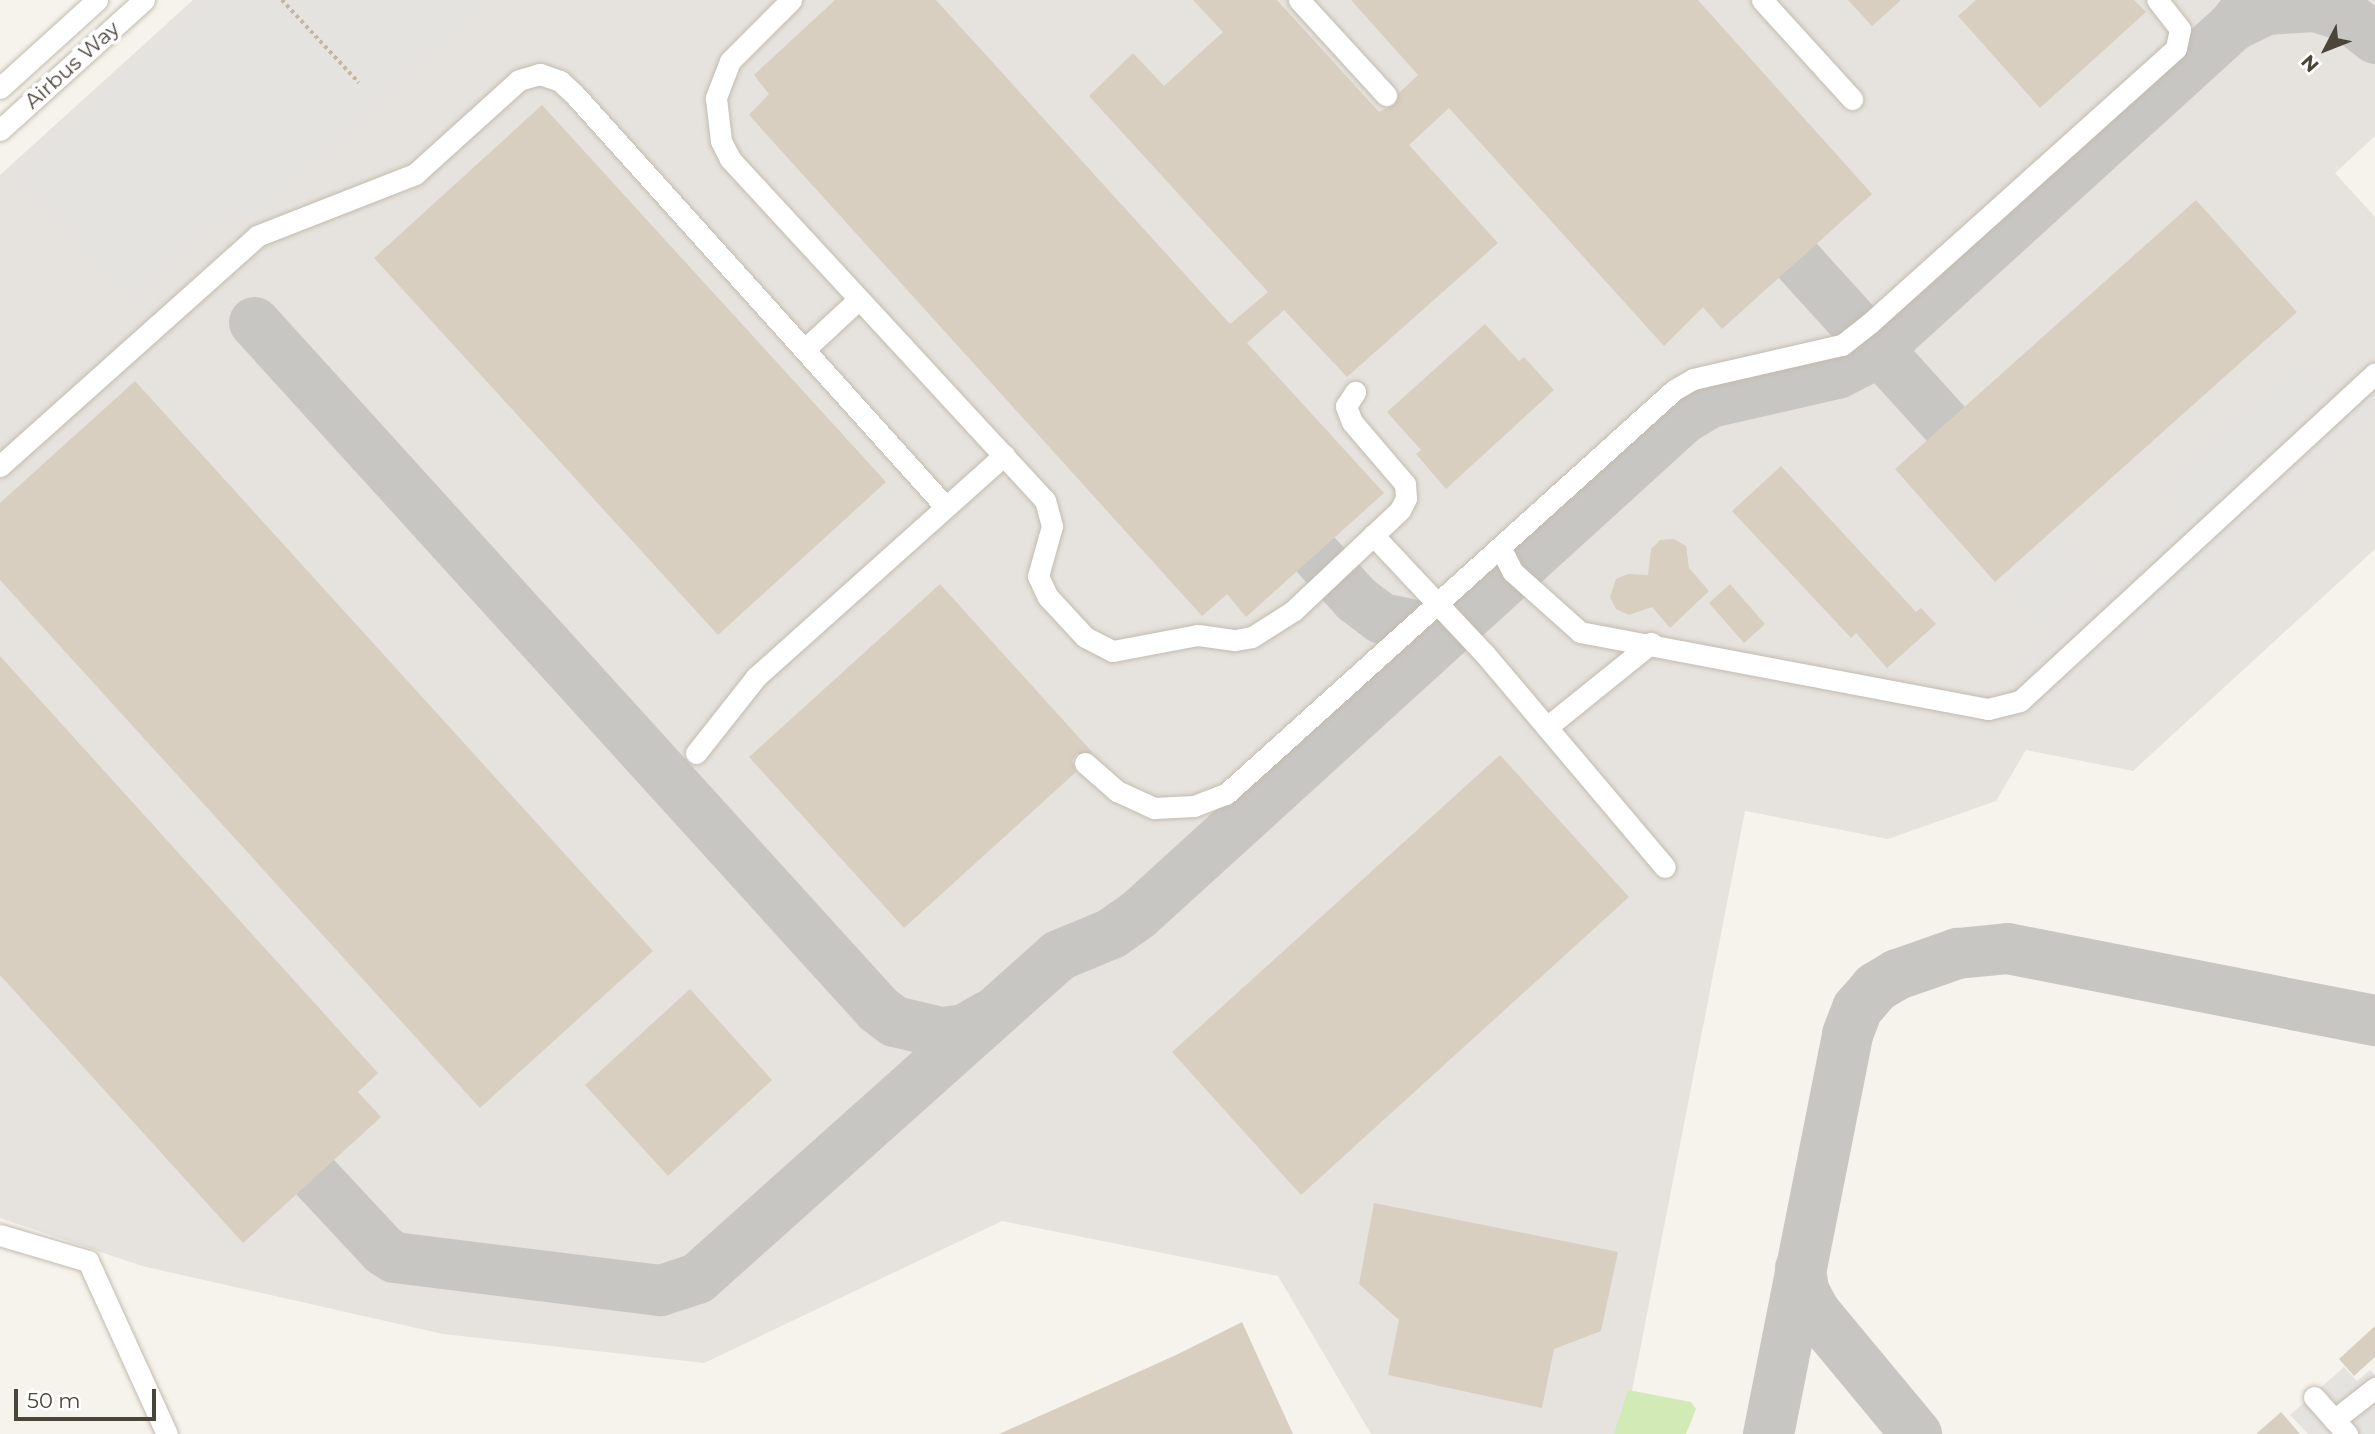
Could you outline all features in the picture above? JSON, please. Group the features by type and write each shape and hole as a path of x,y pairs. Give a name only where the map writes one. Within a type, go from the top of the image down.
{"street":[{"name":"Airbus Way","path":"0,88 97,0"},
{"name":"Airbus Way","path":"0,130 144,0"},
{"path":"791,0 730,61 716,98 721,141 730,159 1004,456 1050,511 1052,526 1039,563 1040,584 1085,637 1101,648 1126,650 1163,638 1198,635 1235,640 1252,637 1293,611 1400,510 1406,498 1405,484 1352,422 1346,406 1355,391"},
{"path":"1299,0 1386,96"},
{"path":"1762,0 1852,99"},
{"path":"1085,763 1117,791 1154,808 1210,803 1243,780 1674,390 1693,379 1842,345 1870,323 2176,48 2180,29 2157,0"},
{"path":"0,466 257,236 415,174 519,80 540,74 560,81 575,95 806,348 945,506"},
{"path":"806,348 859,299"},
{"path":"1500,547 1513,572 1580,632 1651,643 1988,709 2020,701 2375,373"},
{"path":"696,753 724,723 756,677 1004,456"},
{"path":"1373,535 1546,727 1665,867"},
{"path":"1546,727 1651,643"},
{"path":"0,1235 88,1261 167,1434"},
{"path":"2314,1398 2341,1427 2375,1388"}],"path":[{"path":"282,0 359,83"}],"shaded area":[{"path":"193,0 2375,0 2375,136 2335,173 2375,217 2375,549 2133,771 2026,750 1996,801 1888,839 1745,811 1632,1391 1616,1434 1371,1434 1278,1276 1002,1221 704,1363 443,1334 142,1266 0,1218 0,175"},
{"path":"203,0 483,0 485,7 259,213 213,226 129,303 12,174"},
{"path":"2300,362 2335,400 2375,364 2375,414 2053,704 2017,663 2182,514 2160,488"},
{"path":"2056,528 2098,576 2040,628 1995,582"},
{"path":"2344,1367 2357,1381 2370,1370 2375,1375 2375,1434 2308,1434 2290,1415"}],"green space":[{"path":"1628,1390 1691,1402 1696,1409 1686,1434 1614,1434"}],"building":[{"path":"835,0 936,0 1230,324 1268,292 1089,96 1133,53 1164,86 1223,32 1193,0 1277,0 1379,112 1395,104 1399,93 1418,75 1351,0 1698,0 1872,194 1722,329 1703,307 1664,346 1449,108 1409,145 1498,243 1347,377 1284,310 1247,343 1384,493 1246,617 1227,594 1202,616 749,115 769,94 754,75"},
{"path":"1848,0 1901,0 1872,26"},
{"path":"1976,0 2134,0 2146,12 2040,108 1958,16"},
{"path":"542,105 886,482 718,635 374,258"},
{"path":"2196,200 2297,312 1995,582 1895,469"},
{"path":"1485,324 1519,361 1524,357 1554,390 1446,489 1416,454 1421,450 1387,412"},
{"path":"135,381 653,951 480,1108 0,580 0,503"},
{"path":"1781,466 1916,612 1921,608 1936,624 1887,668 1856,633 1851,638 1732,511"},
{"path":"1674,539 1686,546 1689,568 1709,591 1670,628 1652,607 1629,615 1616,609 1610,597 1616,579 1628,574 1648,575 1651,549 1660,540"},
{"path":"940,584 1093,753 1076,754 1072,761 1076,772 904,928 749,757"},
{"path":"1730,584 1765,624 1744,643 1709,603"},
{"path":"0,656 378,1073 358,1092 381,1117 243,1243 0,975"},
{"path":"1500,755 1629,897 1301,1195 1172,1052"},
{"path":"690,989 772,1080 668,1176 585,1085"},
{"path":"1374,1203 1618,1252 1601,1331 1554,1349 1542,1408 1388,1375 1399,1320 1359,1284"},
{"path":"1242,1322 1293,1434 999,1434 1174,1356"},
{"path":"2375,1326 2375,1357 2354,1376 2339,1359"},
{"path":"2281,1412 2300,1434 2256,1434"}],"taxiway":[{"path":"315,1177 383,1250 394,1257 660,1290 697,1278 1058,955 1111,933 1138,914 1683,418 1710,402 1837,373 1867,358 2233,25 2252,0"},
{"path":"2233,25 2266,9 2315,6 2348,17 2375,38"},
{"path":"1798,261 1946,424"},
{"path":"254,322 878,1009 894,1021 941,1032 964,1029 988,1015"},
{"path":"1316,555 1356,599 1381,618 1425,627 1465,614"},
{"path":"1768,1434 1847,1034 1857,1008 1875,987 1897,974 1957,953 2007,948 2375,1020"},
{"path":"1800,1268 1803,1290 1814,1311 1916,1434"}]}
